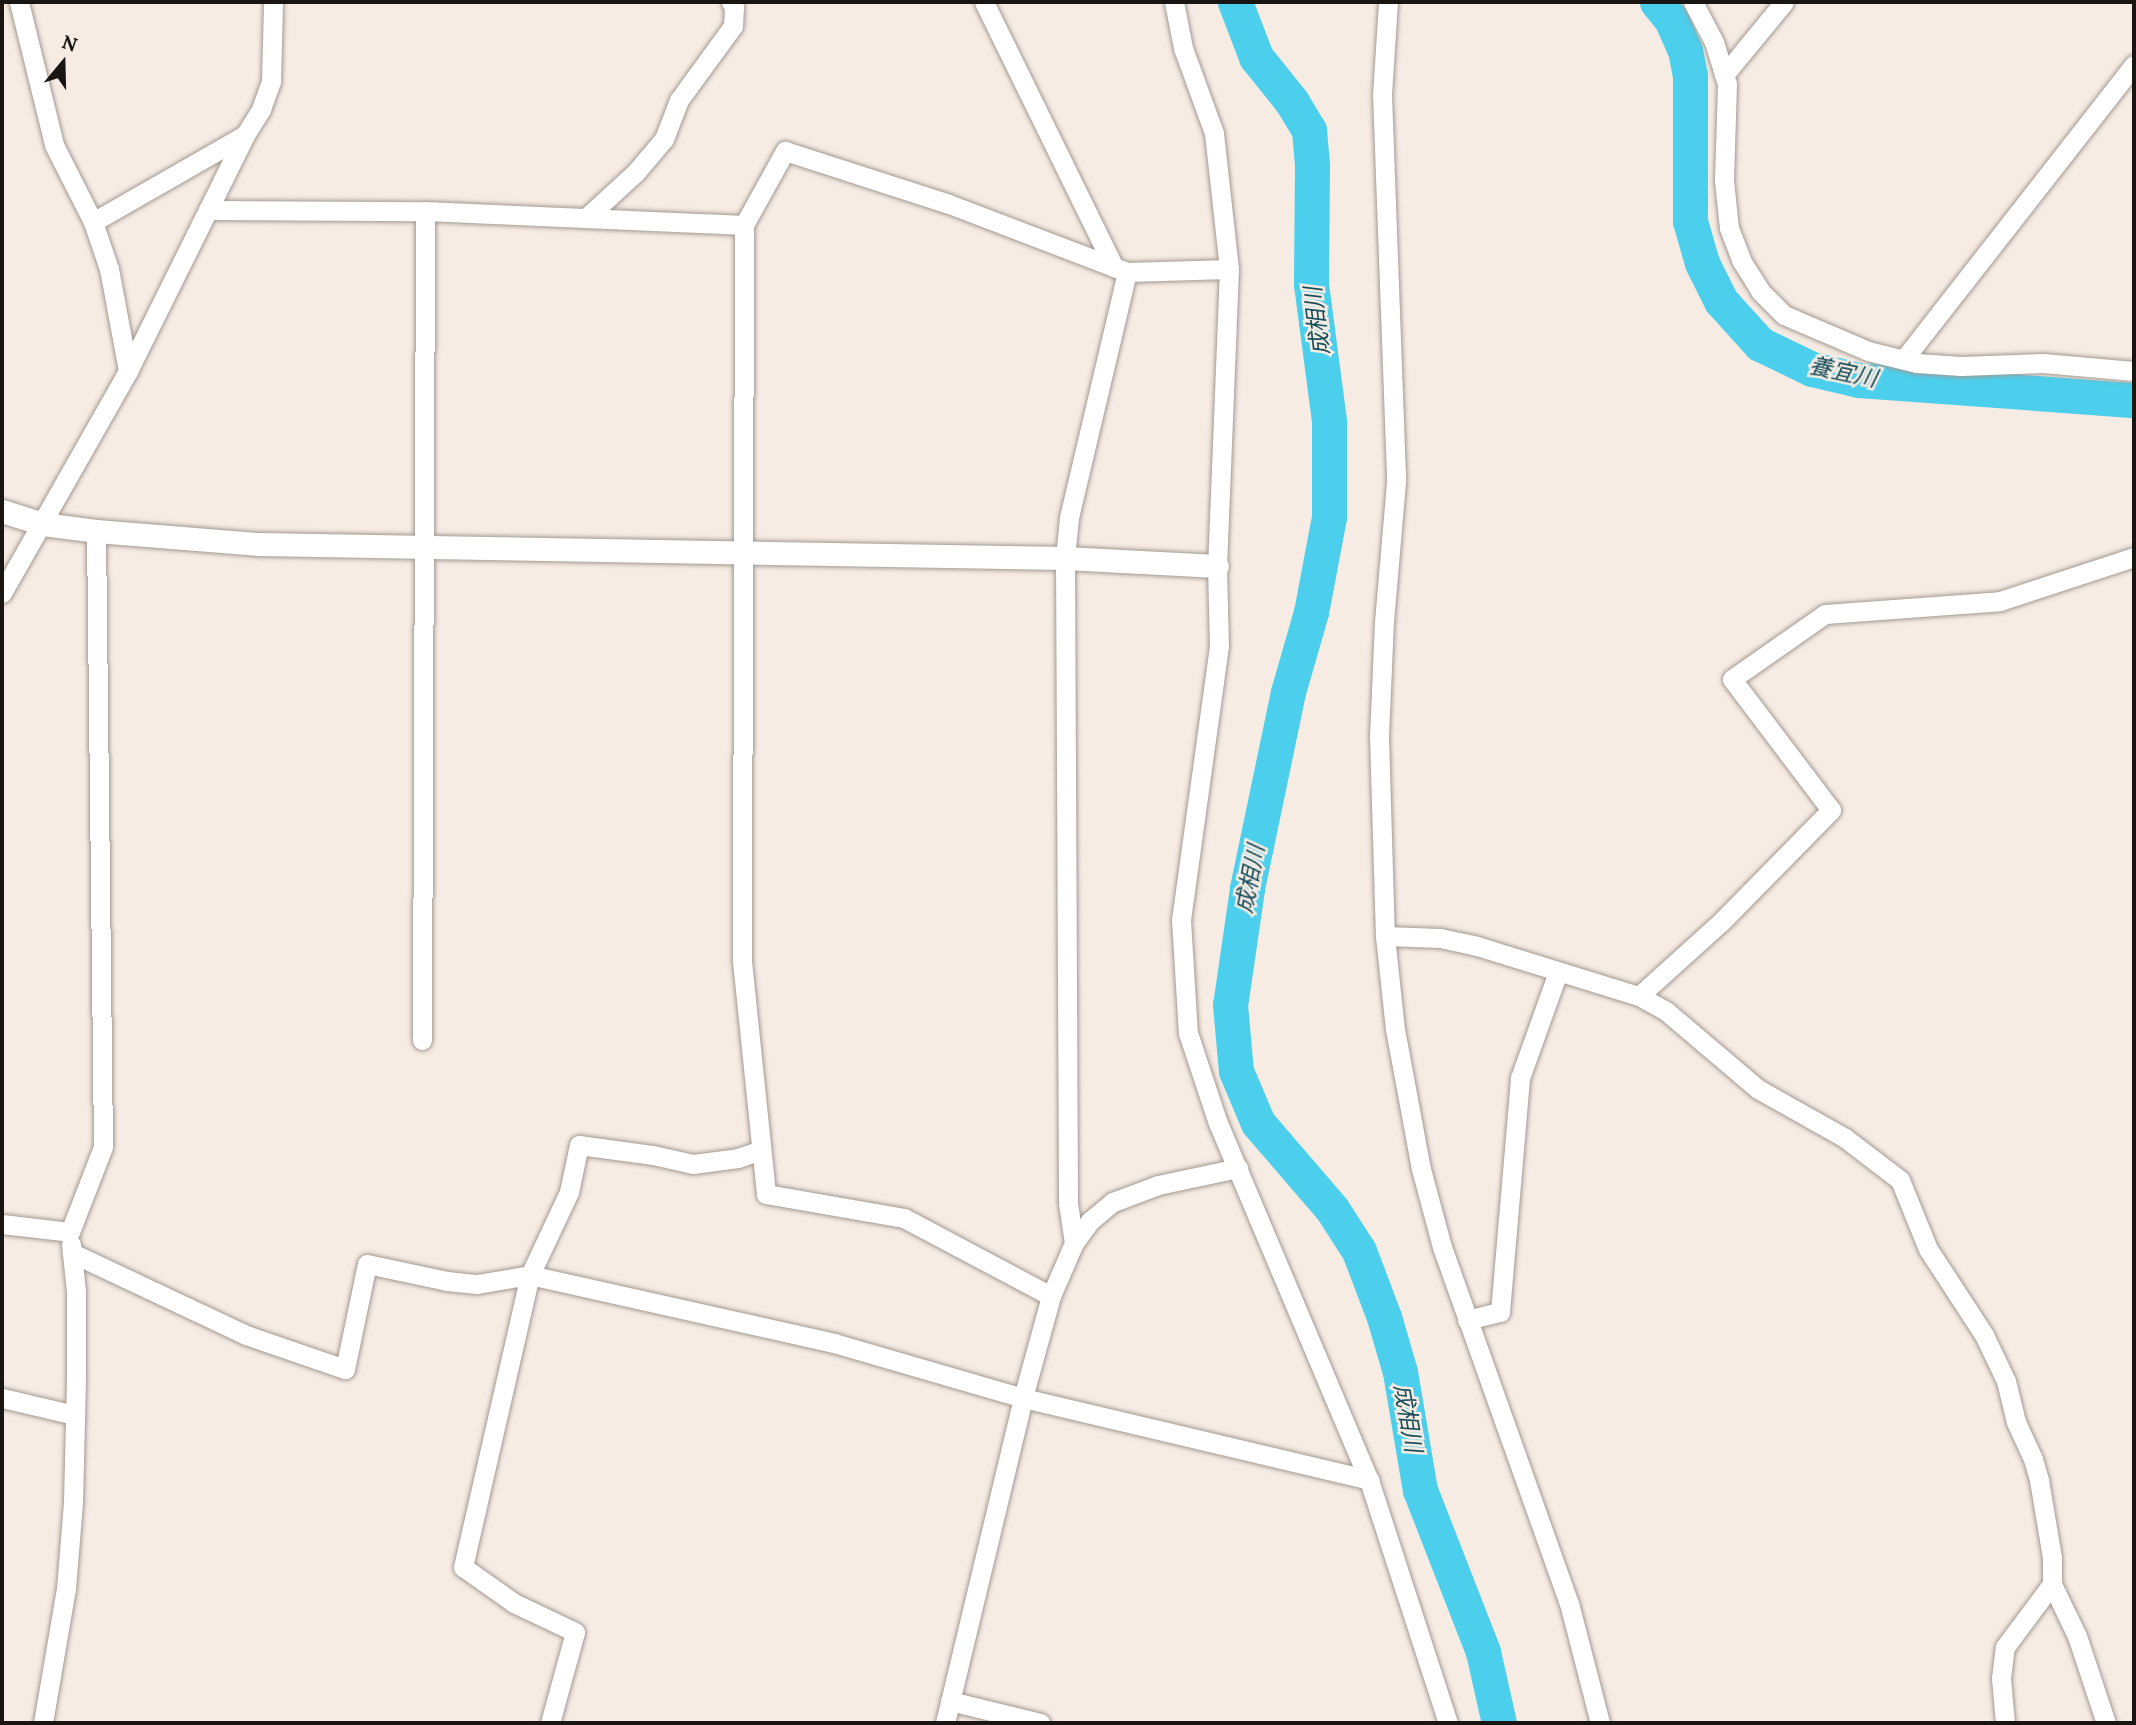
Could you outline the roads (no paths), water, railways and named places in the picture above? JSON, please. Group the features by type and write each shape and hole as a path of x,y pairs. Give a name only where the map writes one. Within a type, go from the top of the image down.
{"street":[{"path":"19,2 54,145 93,222 109,269 128,371"},
{"path":"2,593 128,371 244,135 261,109 271,81 273,2"},
{"path":"586,218 636,172 664,139 679,100 733,26 731,2"},
{"path":"984,2 1121,269 1069,518 1065,558 1068,1203 1074,1243"},
{"path":"1174,2 1183,48 1214,133 1229,269 1217,566 1219,646 1181,920 1188,1033 1218,1123 1369,1480 1448,1723"},
{"path":"1388,2 1382,94 1396,482 1384,621 1379,736 1385,936 1395,1029 1421,1169 1442,1247 1569,1604 1600,1723"},
{"path":"1693,2 1714,41 1727,84 1724,180 1729,228 1741,260 1760,291 1784,315 1868,351 1904,359 1961,366 2043,363 2134,370"},
{"path":"1724,75 1784,2"},
{"path":"1904,359 2134,65"},
{"path":"93,222 244,135"},
{"path":"1051,1296 904,1218 766,1194 742,961 744,225 785,151 949,204 1121,269 1229,269"},
{"path":"208,210 425,211 744,225"},
{"path":"422,1040 425,211"},
{"path":"2,511 43,524 96,531 259,544 1065,558 1217,566"},
{"path":"43,1723 66,1589 75,1415 76,1291 70,1232 103,1147 96,531"},
{"path":"1639,996 1721,922 1831,810 1732,678 1825,614 2000,601 2134,557"},
{"path":"1385,936 1440,938 1477,946 1639,996 1666,1011 1759,1089 1845,1138 1900,1180 1928,1249 1984,1335 2006,1381 2016,1422 2033,1459 2039,1480 2052,1558 2052,1584 2077,1636 2106,1723"},
{"path":"1466,1320 1500,1312 1520,1078 1558,972"},
{"path":"551,1723 575,1632 514,1603 463,1567 530,1275 569,1192 579,1145 653,1155 693,1164 727,1161 761,1150"},
{"path":"945,1723 1023,1398 1051,1296 1074,1243 1090,1221 1113,1202 1158,1185 1238,1168"},
{"path":"2,1224 70,1232"},
{"path":"72,1254 246,1335 345,1369 367,1264 447,1281 477,1284 530,1275 834,1343 1023,1398 1369,1480"},
{"path":"2,1398 75,1415"},
{"path":"2005,1723 2001,1678 2005,1647 2052,1584"},
{"path":"950,1701 1040,1723"}],"waterway":[{"name":"成相川","path":"1235,2 1256,57 1292,102 1309,130 1312,166 1311,284 1329,421 1329,517 1311,612 1288,692 1247,889 1230,1005 1236,1071 1258,1123 1332,1209 1359,1251 1384,1317 1400,1372 1420,1490 1483,1652 1499,1723"},
{"name":"養宜川","path":"1657,2 1671,19 1685,50 1690,75 1690,221 1702,263 1721,301 1760,344 1812,369 1859,380 2134,400"}]}
